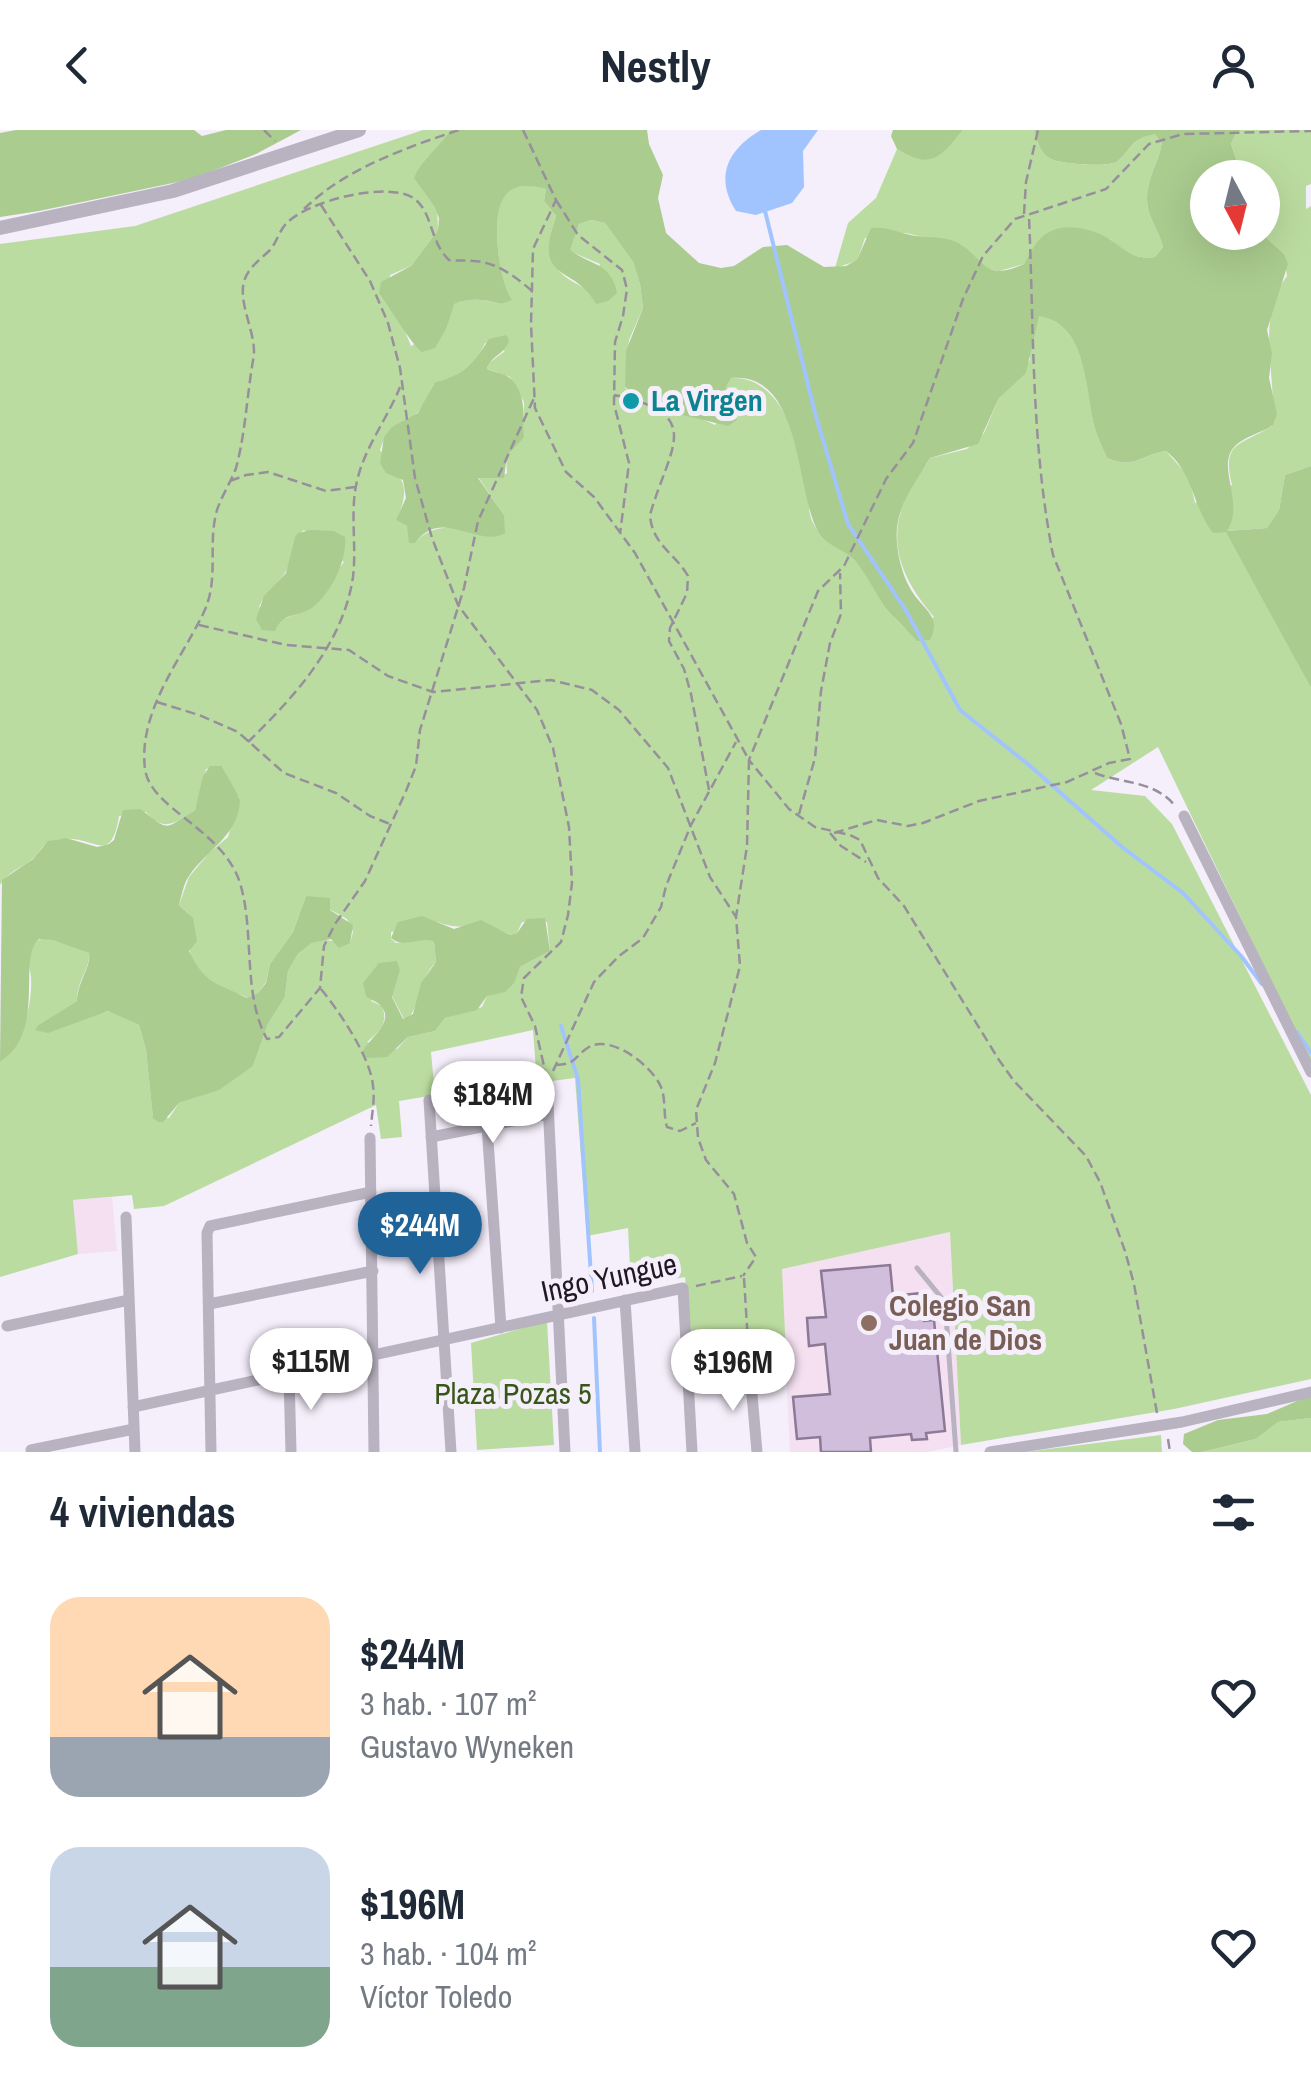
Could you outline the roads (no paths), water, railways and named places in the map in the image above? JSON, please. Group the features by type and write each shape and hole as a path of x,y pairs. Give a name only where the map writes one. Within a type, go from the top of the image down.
{"street":[{"path":"0,228 173,191 359,130"},
{"path":"1184,816 1311,1072"},
{"path":"547,1082 565,1452"},
{"path":"429,1100 450,1452"},
{"path":"432,1136 548,1114"},
{"path":"488,1126 500,1328"},
{"path":"370,1138 374,1452"},
{"path":"211,1452 207,1233 216,1222 371,1192"},
{"path":"126,1217 135,1452"},
{"path":"208,1304 372,1272"},
{"name":"Ingo Yungue","path":"133,1407 683,1288 692,1452"},
{"path":"7,1326 129,1300"},
{"path":"625,1300 635,1452"},
{"path":"750,1372 757,1452"},
{"path":"289,1375 291,1452"},
{"path":"997,1451 1163,1425 1311,1392"},
{"path":"31,1450 134,1429"}],"lane":[{"path":"918,1268 945,1302 956,1452"}],"water":[{"path":"761,130 818,130 803,151 804,187 792,203 756,215 736,211 729,199 726,175 740,146"}],"waterway":[{"path":"765,211 815,413 848,524 905,609 960,710 1122,847 1183,893 1262,984"},
{"path":"561,1026 578,1079 592,1291"},
{"path":"1297,1032 1311,1053"},
{"path":"594,1318 600,1452"}],"place":[{"name":"La Virgen","path":"631,401"},
{"name":"Colegio San Juan de Dios","path":"869,1323"}],"park label":[{"name":"Plaza Pozas 5","path":"513,1394"}]}
